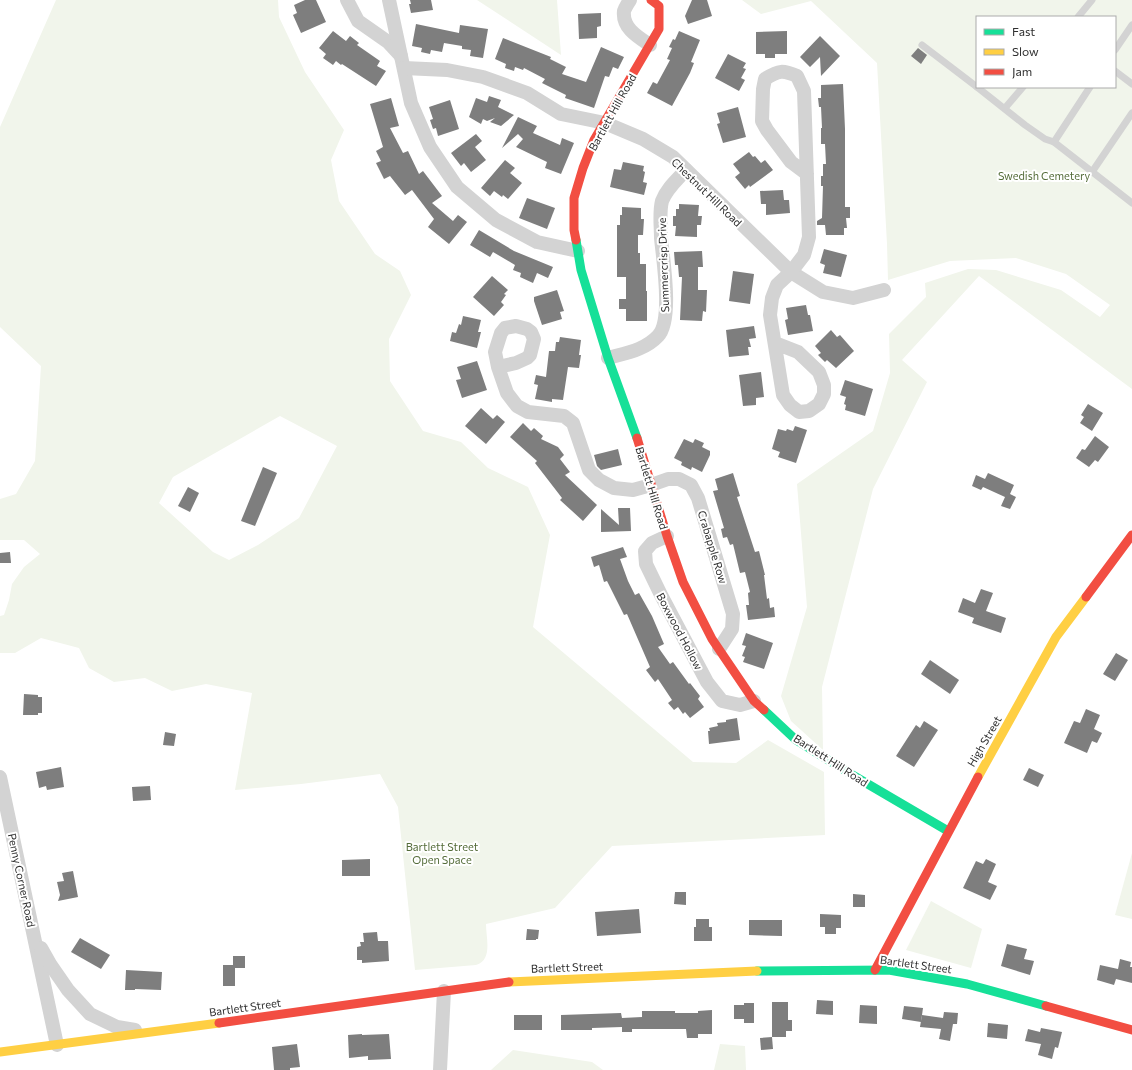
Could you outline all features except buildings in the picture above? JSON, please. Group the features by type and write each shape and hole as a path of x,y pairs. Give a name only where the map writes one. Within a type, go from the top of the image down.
{"street":[{"path":"347,0 358,21 388,42 403,62"},
{"path":"389,0 411,104 430,147 457,187 496,220 537,242 578,251"},
{"path":"630,0 624,11 626,26 636,36 650,45"},
{"name":"Bartlett Hill Road","path":"651,0 659,6 659,29 594,140 583,168 574,198 574,230 581,270 608,358 635,432 667,536 683,582 712,639 754,701 796,740 848,773 948,831"},
{"name":"Chestnut Hill Road","path":"403,62 483,77 527,92 561,114 605,123 643,139 673,157 791,272 823,292 853,298 884,290"},
{"path":"775,343 798,352 819,372 824,385 824,394 819,404 809,411 800,412 790,406 783,395 770,315 772,298 777,285 791,272 804,255 809,237 807,174 804,91 797,76 785,71 774,73 765,79 763,89 762,121 791,162 807,174"},
{"name":"Summercrisp Drive","path":"608,358 646,346 659,335 665,323 666,307 660,219 662,202 667,189 686,170"},
{"name":"Crabapple Row","path":"498,367 507,393 517,406 528,412 564,416 573,423 588,470 599,480 614,488 633,490 668,479 679,479 692,485 698,498 733,614 732,629 719,649"},
{"name":"High Street","path":"875,970 948,831 1056,637 1132,535"},
{"name":"Boxwood Hollow","path":"667,536 652,543 645,551 646,564 675,622 707,682 722,702 740,705 754,701"},
{"name":"Penny Corner Road","path":"0,777 57,1045"},
{"name":"Penny Corner Road","path":"34,937 68,990 90,1014 118,1027 152,1032"},
{"name":"Bartlett Street","path":"0,1052 508,982 785,970 889,970 967,984 1132,1030"},
{"path":"440,1070 444,991"}],"lane":[{"path":"1079,16 1092,0"},
{"path":"1116,49 1132,26"},
{"path":"922,45 976,86"},
{"path":"1116,72 1132,84"},
{"path":"978,88 1044,139 1054,142 1132,203"},
{"path":"1005,108 1022,88"},
{"path":"1054,142 1089,88"},
{"path":"1092,172 1132,113"}],"green space":[{"name":"Bartlett Street Open Space","path":"56,0 278,0 279,17 305,72 344,130 331,160 339,201 375,254 400,271 411,295 389,339 390,381 423,431 461,442 488,468 528,487 550,535 533,627 693,762 736,763 768,740 824,772 825,835 612,846 555,908 486,924 487,954 481,962 476,965 415,970 398,807 380,774 301,784 235,790 252,693 206,684 172,691 145,678 114,682 89,668 79,648 41,638 15,653 0,653 0,616 4,615 12,584 24,567 40,554 24,540 0,540 0,499 16,494 35,461 41,366 0,327 0,127","holes":["280,416 337,446 299,518 258,545 229,560 213,552 159,503 173,477"]},
{"path":"477,0 557,0 561,55"},
{"name":"Swedish Cemetery","path":"742,0 1132,0 1132,389 979,276 902,360 927,382 873,489 822,687 823,750 791,721 781,696 807,607 797,484 873,431 890,373 889,334 926,297 925,283 968,269 996,270 1061,290 1100,317 1110,305 1066,274 1016,258 950,261 888,280 877,63 811,1 761,14"},
{"path":"1132,853 1132,919 1115,915"},
{"path":"931,901 982,929 971,968 906,950"},
{"path":"720,1044 745,1046 746,1070 714,1070"},
{"path":"513,1050 592,1062 603,1070 491,1070"}],"traffic: fast":[{"path":"576,240 581,270 608,358 637,438"},
{"path":"764,710 796,740 948,831"},
{"path":"757,971 889,970 967,984 1046,1006"}],"traffic: slow":[{"path":"978,777 1056,637 1086,597"},
{"path":"509,982 757,971"},
{"path":"0,1052 219,1023"}],"traffic: jam":[{"path":"576,240 574,230 574,198 583,168 594,140 659,29 659,6 651,0"},
{"path":"637,438 667,536 683,582 712,639 754,701 764,710"},
{"path":"1086,597 1132,535"},
{"path":"875,970 978,777"},
{"path":"219,1023 509,982"},
{"path":"1046,1006 1132,1030"}]}
